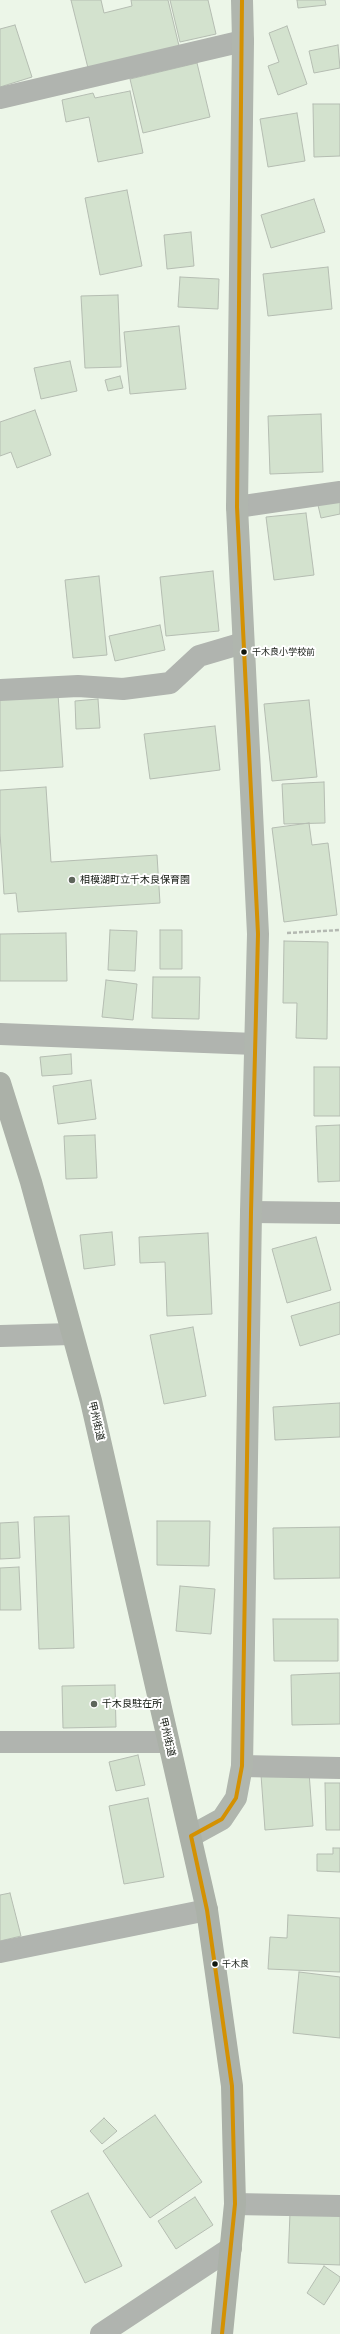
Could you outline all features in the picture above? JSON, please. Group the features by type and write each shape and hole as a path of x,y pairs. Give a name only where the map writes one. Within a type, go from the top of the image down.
{"highway":[{"name":"甲州街道","path":"0,1083 31,1182 91,1401 167,1742 191,1836 207,1910 232,2086 234,2204 222,2334"}],"main road":[{"path":"191,1836 222,1820 236,1798 242,1766 251,1212 258,934 236,507 243,41 242,0"}],"street":[{"path":"0,98 243,41"},
{"path":"236,507 340,492"},
{"path":"0,690 78,686 124,689 170,683 199,656 243,643"},
{"path":"0,1034 255,1044"},
{"path":"251,1212 340,1213"},
{"path":"0,1336 72,1334"},
{"path":"0,1742 167,1742"},
{"path":"242,1766 340,1768"},
{"path":"0,1952 207,1910"},
{"path":"234,2204 340,2206"},
{"path":"101,2334 231,2248"}],"path":[{"path":"258,934 340,930"}],"building":[{"path":"71,0 101,0 104,13 132,6 131,0 168,0 180,50 89,72"},
{"path":"170,0 208,0 216,34 180,42"},
{"path":"297,0 325,0 326,5 298,8"},
{"path":"15,25 32,77 0,87 0,29"},
{"path":"287,26 307,84 278,95 268,66 279,62 269,33"},
{"path":"338,45 340,68 314,73 309,51"},
{"path":"197,63 210,117 143,133 130,79"},
{"path":"130,91 143,153 98,162 89,117 66,122 62,100 93,93 95,98"},
{"path":"313,104 340,104 340,156 314,157"},
{"path":"297,113 305,161 268,167 260,119"},
{"path":"127,190 142,266 100,275 85,198"},
{"path":"314,199 325,232 271,248 261,215"},
{"path":"191,232 194,266 167,269 164,235"},
{"path":"328,267 332,309 268,316 263,274"},
{"path":"180,277 219,279 218,309 178,307"},
{"path":"118,295 121,367 85,368 81,296"},
{"path":"179,326 186,389 130,394 124,332"},
{"path":"70,361 77,391 41,399 34,368"},
{"path":"120,376 123,388 108,391 105,380"},
{"path":"35,410 51,455 17,468 11,452 0,456 0,422"},
{"path":"321,414 323,472 270,474 268,416"},
{"path":"340,496 340,514 321,518 317,501"},
{"path":"306,513 314,575 274,580 266,517"},
{"path":"213,571 219,631 166,636 160,577"},
{"path":"99,576 107,655 73,658 65,580"},
{"path":"160,625 165,650 115,661 109,636"},
{"path":"58,694 63,767 0,771 0,699"},
{"path":"98,699 100,728 76,729 75,701"},
{"path":"309,700 317,777 272,781 264,704"},
{"path":"215,726 220,770 150,779 144,734"},
{"path":"324,782 325,823 284,824 282,784"},
{"path":"46,787 51,862 157,855 160,903 18,912 16,893 4,894 0,833 0,790"},
{"path":"309,823 312,845 328,843 337,915 284,922 272,828"},
{"path":"110,930 137,931 135,971 108,970"},
{"path":"160,930 182,930 182,969 160,969"},
{"path":"66,933 67,981 0,981 0,934"},
{"path":"284,941 328,942 327,1039 296,1038 297,1003 283,1003"},
{"path":"153,977 200,977 199,1019 152,1018"},
{"path":"106,980 137,984 133,1020 102,1017"},
{"path":"71,1054 72,1074 42,1076 40,1057"},
{"path":"314,1067 340,1067 340,1116 314,1116"},
{"path":"91,1080 96,1119 58,1124 53,1086"},
{"path":"340,1125 340,1181 318,1182 316,1126"},
{"path":"95,1135 97,1178 66,1179 64,1136"},
{"path":"112,1232 115,1265 84,1269 80,1235"},
{"path":"208,1233 212,1314 167,1316 165,1262 140,1263 139,1237"},
{"path":"316,1237 331,1290 287,1303 272,1249"},
{"path":"340,1302 340,1334 300,1346 291,1316"},
{"path":"193,1327 206,1396 164,1404 150,1335"},
{"path":"340,1403 340,1437 275,1440 273,1407"},
{"path":"69,1516 74,1648 39,1649 34,1517"},
{"path":"157,1521 210,1521 209,1566 157,1565"},
{"path":"18,1522 20,1558 0,1559 0,1523"},
{"path":"340,1527 340,1578 274,1579 273,1528"},
{"path":"19,1567 21,1610 0,1610 0,1568"},
{"path":"180,1586 215,1589 211,1634 176,1631"},
{"path":"273,1619 338,1619 338,1661 274,1661"},
{"path":"340,1673 340,1724 292,1725 291,1675"},
{"path":"115,1685 116,1727 63,1728 62,1686"},
{"path":"138,1755 145,1785 116,1791 109,1762"},
{"path":"309,1772 313,1826 265,1830 261,1775"},
{"path":"325,1783 340,1783 340,1830 326,1830"},
{"path":"148,1798 164,1877 124,1884 109,1806"},
{"path":"333,1848 340,1848 340,1872 317,1871 317,1854 333,1854"},
{"path":"10,1893 21,1936 0,1941 0,1895"},
{"path":"288,1915 340,1918 340,1972 268,1969 270,1937 287,1938"},
{"path":"299,1972 340,1977 340,2038 293,2033"},
{"path":"155,2115 202,2182 150,2218 103,2151"},
{"path":"104,2118 117,2131 102,2144 90,2131"},
{"path":"88,2193 122,2266 85,2283 51,2211"},
{"path":"195,2197 213,2225 176,2249 158,2221"},
{"path":"290,2213 340,2215 340,2265 288,2263"},
{"path":"324,2266 340,2277 340,2280 324,2305 307,2293"}],"transit line":[{"path":"222,2334 235,2204 232,2086 207,1910 191,1836 222,1819 236,1798 242,1766 251,1212 258,934 237,507 242,0"}],"place":[{"name":"千木良小学校前","path":"244,652"},
{"name":"相模湖町立千木良保育園","path":"72,880"},
{"name":"千木良駐在所","path":"94,1704"},
{"name":"千木良","path":"215,1964"}]}
